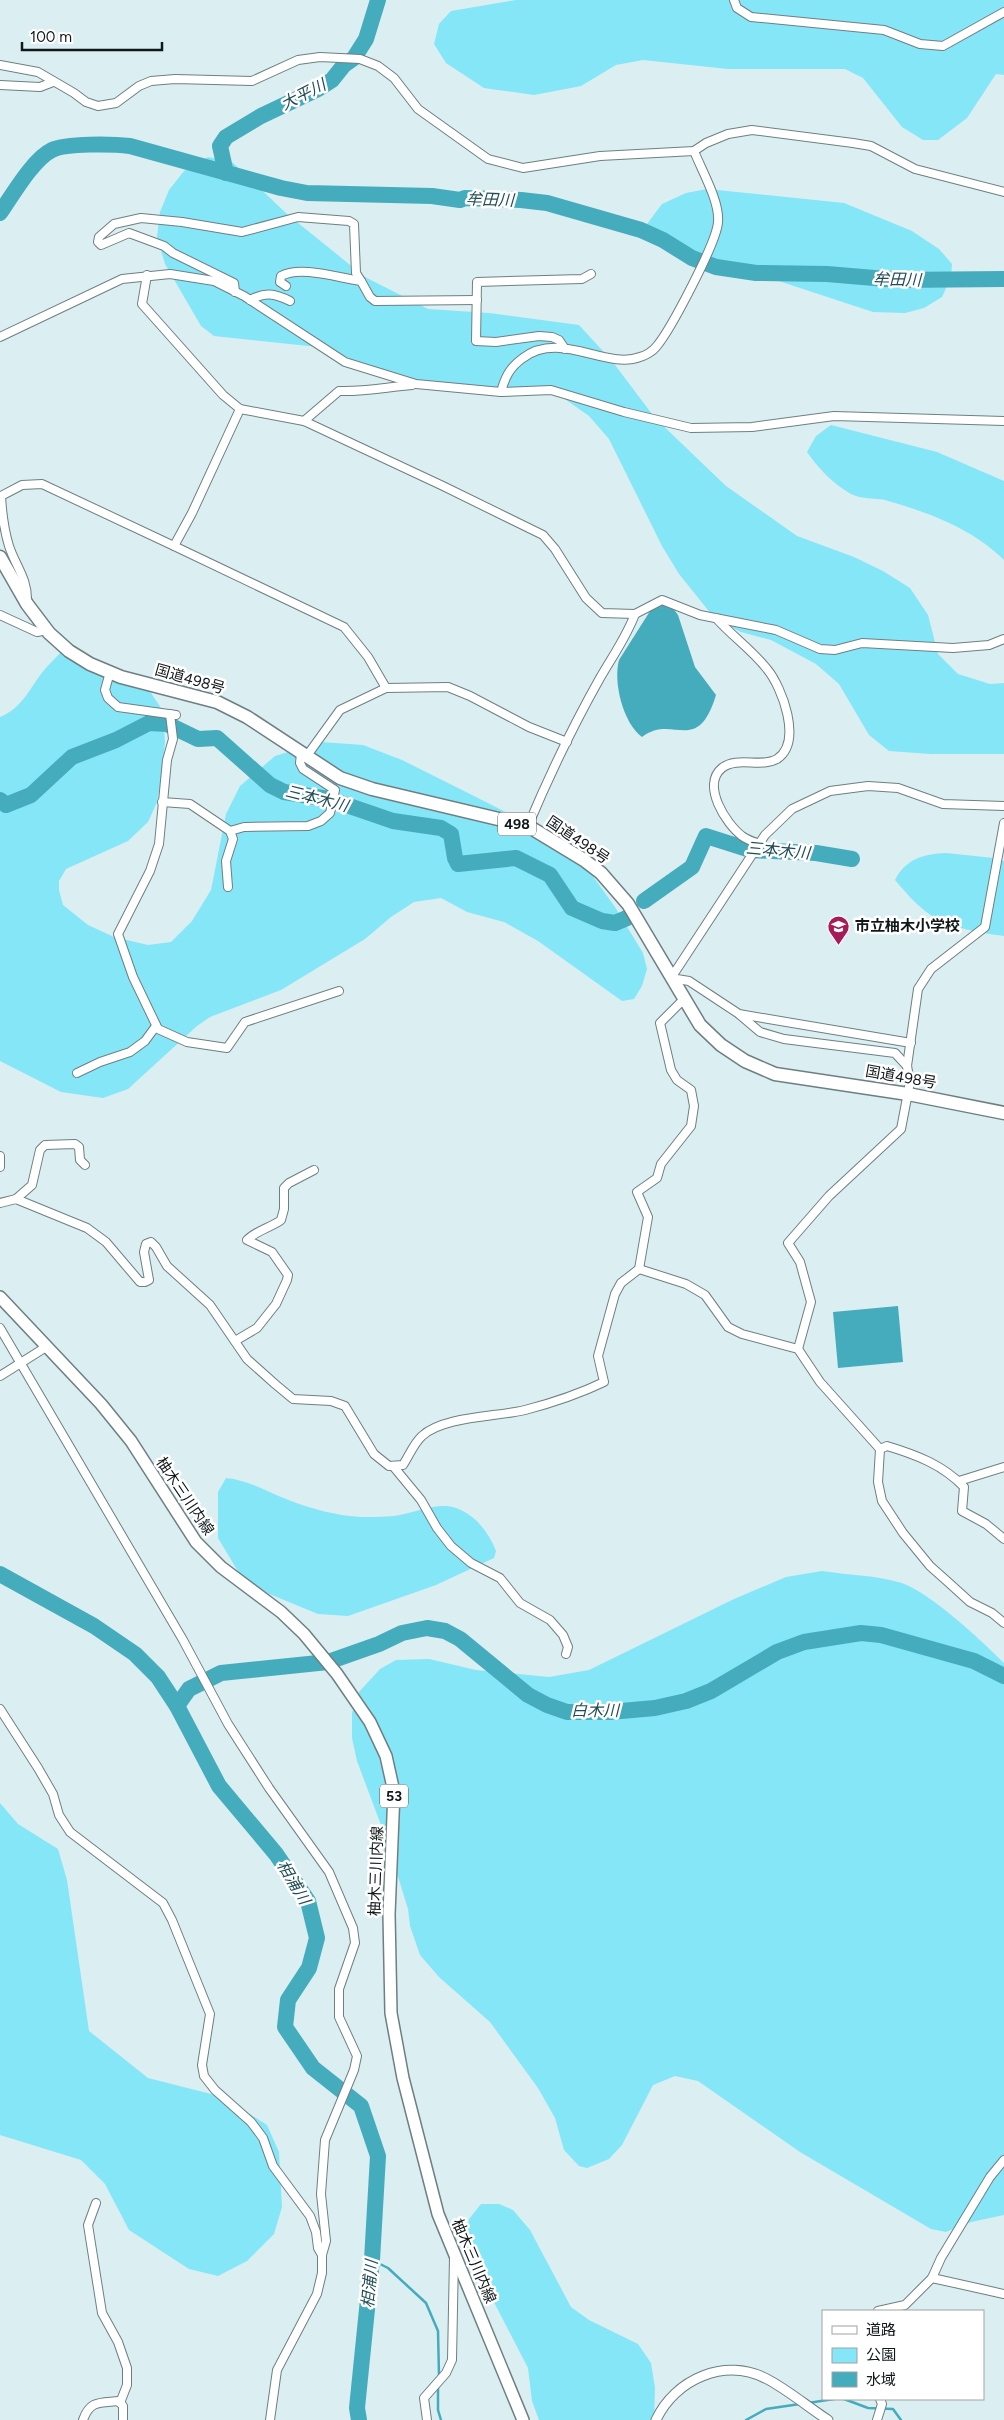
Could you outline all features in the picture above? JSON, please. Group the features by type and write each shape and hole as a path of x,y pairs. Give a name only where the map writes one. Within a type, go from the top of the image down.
{"highway":[{"name":"国道498号","path":"0,557 27,604 46,630 69,651 110,672 217,702 247,717 340,778 372,790 528,826 575,854 601,873 628,904 683,1000 700,1025 722,1045 745,1061 775,1074 908,1094 1004,1113"}],"main road":[{"name":"柚木三川内線","path":"0,1297 101,1404 131,1440 196,1542 221,1566 281,1612 304,1634 337,1674 370,1722 386,1756 394,1792 389,1914 391,2013 403,2078 438,2214 523,2420"}],"street":[{"path":"734,0 737,8 751,17 884,30 920,44 943,46 1004,12"},
{"path":"0,65 38,72 86,102 98,106 116,103 139,86 151,81 175,79 252,81 298,60 320,56 360,59 378,66 394,78 418,110 488,159 501,164 522,168 600,156 694,151 706,143 728,134 752,130 871,146 915,169 1004,192"},
{"path":"0,85 40,87 53,82"},
{"path":"501,392 504,378 514,364 530,352 547,348 565,349 623,360 640,358 655,349 667,332 709,250 718,223 717,208 694,151"},
{"path":"235,292 234,283 225,277 156,243 129,233 101,245 98,242 99,237 114,224 141,218 182,222 242,232 298,217 348,221 354,224 356,273 370,297 375,301 477,300"},
{"path":"286,286 280,282 281,276 289,272 302,272 362,282"},
{"path":"0,337 122,279 147,275 170,274 189,276 214,281 250,300 345,362 416,384"},
{"path":"565,349 559,340 552,337 539,336 496,342 476,341 477,282 582,280 591,274"},
{"path":"147,275 142,304 223,395 240,409 304,421 544,535 586,598 602,613 635,614 662,600 700,615 776,630 820,649 835,650 862,643 953,648 990,645 1004,639"},
{"path":"250,300 262,294 272,294 290,301"},
{"path":"304,421 339,391 361,392 376,388 416,384 501,392 551,390 624,412 691,428 752,427 834,416 1004,422"},
{"path":"174,546 192,513 240,409"},
{"path":"27,604 28,587 10,547 3,521 1,496 22,485 42,484 344,627 368,657 386,688"},
{"path":"528,826 567,742 600,678 629,631 635,614"},
{"path":"0,615 37,632 46,630"},
{"path":"716,618 768,670 785,704 789,726 788,742 781,755 774,760 730,763 720,769 714,778 713,790 726,817 742,837 760,844"},
{"path":"110,672 106,690 108,698 118,707 172,714 173,739 167,760 159,844 153,862 118,934 133,977 158,1029 187,1042 227,1048 245,1022 339,991"},
{"path":"230,831 244,827 308,826 321,821 330,812 336,790 303,768 300,763 340,710 386,688 448,688 470,696 530,727 567,742"},
{"path":"908,1066 895,1053 784,1039 760,1032 739,1014 688,981 672,978 765,835 792,809 830,791 868,786 898,788 943,804 1004,806"},
{"path":"162,802 190,804 230,831 233,839 226,861 228,887"},
{"path":"798,1349 811,1302 800,1262 788,1244 829,1196 901,1129 910,1082 908,1066 918,989 930,969 985,927 1004,823"},
{"path":"16,1199 87,1228 106,1242 140,1282 149,1280 144,1252 146,1244 151,1242 156,1246 167,1266 210,1305 248,1359 293,1399 332,1401 345,1406 374,1454 390,1466 403,1465 422,1436 443,1425 462,1419 524,1410 571,1397 604,1382 598,1356 615,1294 620,1283 639,1269 648,1217 637,1192 657,1178 661,1164 691,1126 694,1106 691,1090 677,1080 671,1070 660,1023 683,1000"},
{"path":"739,1014 911,1043"},
{"path":"77,1073 100,1062 130,1052 145,1041 156,1026"},
{"path":"0,1203 16,1199 32,1185 40,1150 44,1145 75,1144 79,1146 80,1160 85,1165"},
{"path":"0,1156 0,1167"},
{"path":"235,1341 257,1328 276,1304 288,1280 288,1275 272,1252 247,1240 261,1229 269,1228 281,1220 284,1210 284,1188 288,1183 314,1170"},
{"path":"639,1269 686,1284 705,1295 728,1327 742,1334 798,1349 826,1388 880,1449 878,1482 882,1501 902,1533 930,1566 970,1602 992,1613 1004,1623"},
{"path":"0,1328 19,1364 183,1640 228,1724 269,1788 329,1872 353,1928 355,1943 339,1989 339,2017 357,2056 354,2070 325,2140 321,2194 326,2240 322,2254 322,2273 317,2294 276,2370 270,2420"},
{"path":"0,1376 46,1347"},
{"path":"880,1449 887,1446 918,1456 951,1473 964,1487 962,1511 986,1524 1004,1539"},
{"path":"393,1466 421,1500 437,1528 451,1546 471,1563 500,1578 520,1603 550,1620 563,1635 568,1647 566,1654"},
{"path":"959,1481 1004,1467"},
{"path":"0,1709 53,1794 60,1815 70,1832 163,1903 172,1920 210,2014 202,2065 204,2076 215,2090 251,2122 263,2138 273,2166 310,2216 316,2232 318,2248 322,2254"},
{"path":"882,2310 905,2305 932,2278 990,2177 1004,2160"},
{"path":"96,2202 88,2224 102,2313 118,2342 127,2368 127,2385 120,2403"},
{"path":"427,2420 424,2398 446,2373 452,2360 454,2253"},
{"path":"932,2278 1004,2294"},
{"path":"656,2420 666,2403 681,2388 697,2378 721,2370 740,2370 766,2378 828,2420"},
{"path":"877,2420 882,2404 880,2400"},
{"path":"83,2420 87,2409 95,2403 119,2401 123,2406 123,2420"}],"green space":[{"path":"516,0 1004,0 1004,75 996,74 967,118 938,140 923,140 902,127 863,78 845,69 728,69 643,60 616,65 581,86 534,95 484,88 446,63 434,44 439,24 451,11"},
{"path":"208,157 232,162 287,214 365,277 428,309 489,313 579,325 612,361 655,418 726,486 797,536 854,557 883,571 910,588 928,615 938,654 958,674 990,684 1004,683 1004,754 930,754 889,751 869,735 839,684 816,664 771,640 741,632 716,620 679,574 662,546 609,439 589,416 562,397 532,387 429,390 364,366 339,353 318,347 214,336 201,326 165,264 157,237 160,212 169,190 184,171"},
{"path":"707,189 844,203 912,231 939,249 952,264 951,277 942,297 924,308 905,313 873,312 754,273 726,267 699,265 664,244 653,234 647,224 662,204 686,193"},
{"path":"831,425 937,452 1004,481 1004,560 978,539 948,522 885,500 855,496 838,485 821,470 807,452 816,436"},
{"path":"61,652 81,653 133,678 151,693 163,711 165,742 162,775 157,802 148,822 128,841 66,869 59,881 63,905 88,925 114,937 148,945 171,942 192,921 211,890 226,814 240,786 275,756 321,742 363,745 402,760 472,795 547,833 569,849 592,875 615,907 643,953 647,969 642,986 634,999 622,1001 538,941 504,922 467,912 441,898 414,902 391,917 365,939 281,990 210,1017 197,1026 128,1089 103,1098 61,1092 0,1061 0,717 20,703 45,669"},
{"path":"946,853 994,858 1004,861 1004,936 961,928 939,920 910,897 895,880 910,862 923,856"},
{"path":"226,1478 251,1484 308,1507 343,1515 386,1517 449,1506 463,1511 476,1520 490,1538 496,1551 494,1558 436,1585 348,1616 318,1614 267,1593 239,1573 218,1538 218,1492"},
{"path":"822,1571 880,1578 910,1587 954,1617 1004,1663 1004,2215 971,2222 946,2232 931,2229 800,2152 698,2081 675,2076 653,2085 622,2145 609,2159 587,2168 579,2166 564,2150 555,2118 538,2088 490,2022 439,1977 420,1955 410,1926 408,1909 387,1841 357,1761 352,1738 352,1713 359,1692 380,1669 396,1660 429,1659 476,1670 549,1677 589,1670 734,1599 786,1577"},
{"path":"0,1803 18,1824 58,1849 67,1880 89,2031 148,2078 223,2097 267,2125 279,2152 282,2207 274,2234 247,2261 218,2276 189,2269 129,2230 105,2184 81,2160 0,2135"},
{"path":"481,2204 499,2204 513,2210 530,2230 571,2307 589,2320 638,2344 651,2363 655,2388 654,2420 539,2420 532,2401 528,2368 464,2244 469,2219"}],"water":[{"path":"660,603 672,607 678,615 695,667 716,695 709,714 701,724 692,729 653,731 642,737 635,731 621,702 617,669 619,660 652,608"},
{"path":"898,1306 903,1362 838,1368 833,1312"}],"waterway":[{"name":"大平川","path":"226,173 220,146 226,137 261,116 318,89 332,80 344,65 354,58 366,39 378,0"},
{"name":"牟田川","path":"0,213 30,169 52,150 78,145 122,145 281,188 307,193 432,196 460,200 465,198 547,203 641,230 663,240 692,258 716,267 756,273 827,274 898,280 1004,279"},
{"name":"三本木川","path":"0,800 6,805 31,795 72,757 116,740 149,723 167,724 198,739 217,738 270,785 284,792 329,799 393,821 441,828 451,834 455,858 458,864 516,858 550,875 572,908 602,921 615,923 627,918"},
{"name":"三本木川","path":"644,901 692,867 706,836 750,850 816,853 852,859"},
{"name":"相浦川","path":"0,1574 94,1626 135,1654 158,1677 177,1706 219,1786 276,1854 308,1901 317,1938 309,1968 288,2000 285,2027 313,2068 361,2106 378,2156 372,2260 357,2408 359,2420"},
{"name":"白木川","path":"177,1706 189,1689 221,1673 328,1662 379,1644 402,1633 427,1628 445,1631 460,1639 528,1695 547,1705 567,1712 610,1712 655,1708 686,1701 711,1691 777,1652 804,1642 861,1633 881,1635 974,1661 1004,1676"},
{"path":"372,2260 388,2268 426,2303 438,2331 439,2376"},
{"path":"438,2387 438,2410 441,2420"},
{"path":"808,2403 828,2400"},
{"path":"847,2400 868,2408 893,2409 901,2420"},
{"path":"746,2420 766,2409 800,2404"}],"place":[{"name":"市立柚木小学校","path":"839,945"}]}
